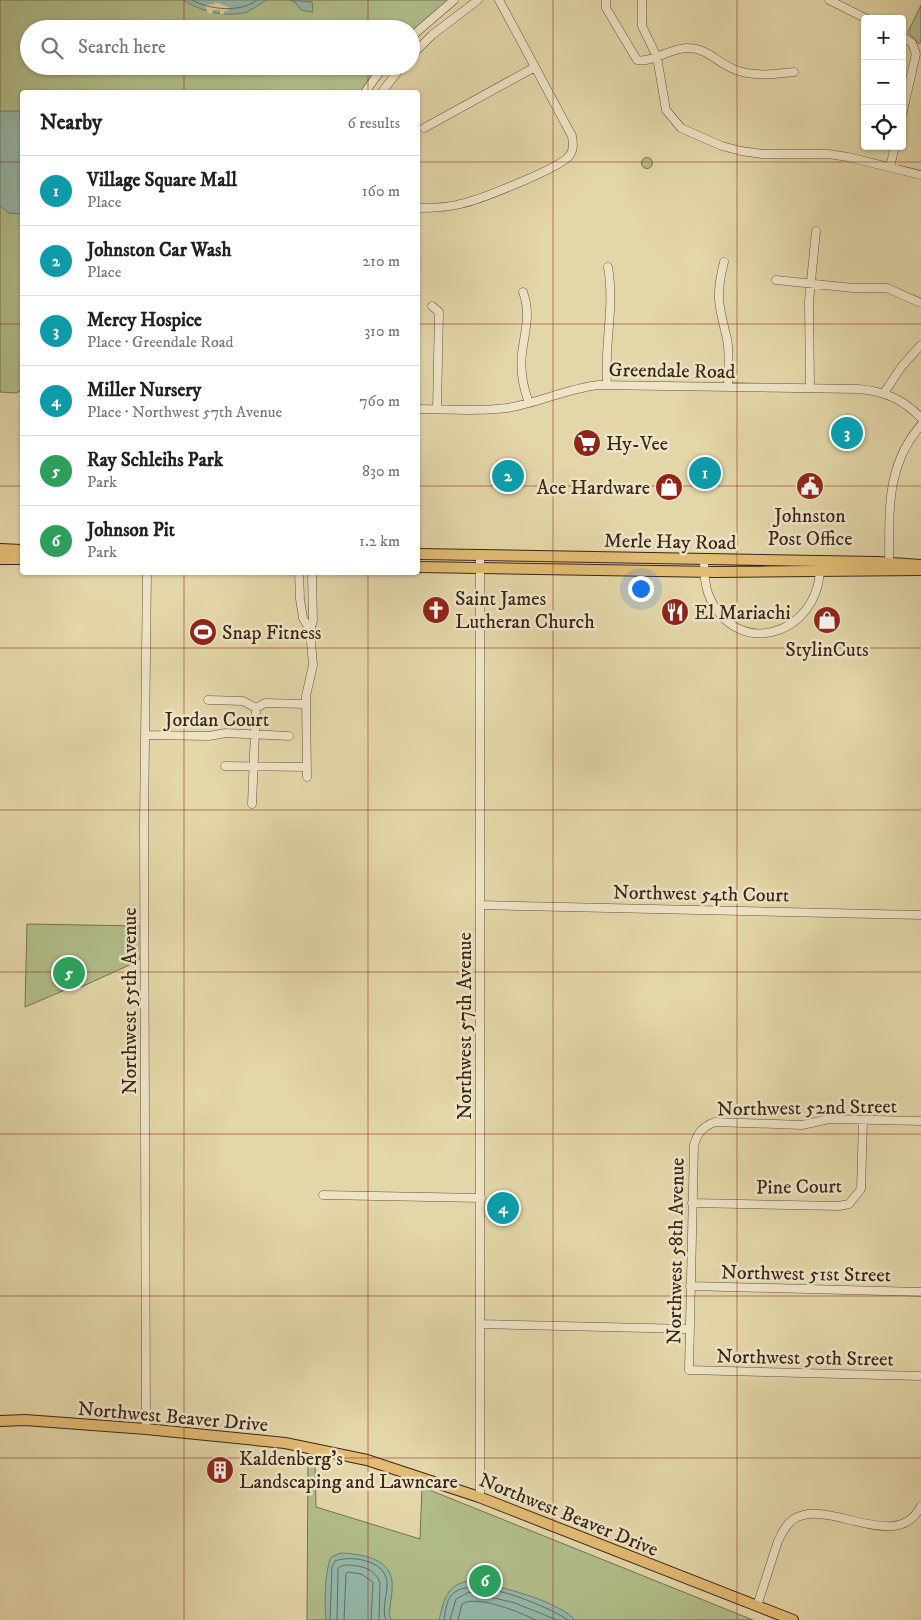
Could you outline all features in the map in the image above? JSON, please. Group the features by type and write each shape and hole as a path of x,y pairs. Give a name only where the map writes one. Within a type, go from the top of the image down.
{"main road":[{"path":"0,549 20,550"},
{"name":"Merle Hay Road","path":"420,554 820,561 921,570"},
{"path":"0,559 20,559"},
{"name":"Merle Hay Road","path":"420,567 820,572 921,565"},
{"name":"Northwest Beaver Drive","path":"0,1421 25,1420 146,1429 284,1443 329,1450 403,1470 480,1497 793,1620"}],"street":[{"path":"420,29 454,0"},
{"path":"420,47 432,35 478,0"},
{"path":"420,208 446,207 475,200 557,166 571,154 572,136 499,0"},
{"path":"606,0 606,8 634,58 641,62 677,48 689,48 706,52 737,70 764,74 794,72"},
{"path":"642,0 640,16 642,28 656,56 666,110 675,122 689,132 722,146 741,151 782,155 828,154 890,166 921,175"},
{"path":"829,0 861,16"},
{"path":"904,105 916,54 912,43 906,39"},
{"path":"424,128 535,67"},
{"path":"366,90 377,75"},
{"path":"384,90 395,75"},
{"path":"890,166 894,150"},
{"path":"810,388 811,284 816,231"},
{"path":"724,262 718,295 719,313 727,340 729,356 728,387"},
{"path":"607,385 606,352 611,305 608,267"},
{"path":"776,280 853,288 887,288 921,303"},
{"path":"523,292 529,316 522,354 522,373 530,403"},
{"path":"432,306 439,312 438,409"},
{"path":"884,393 902,366 921,345"},
{"name":"Greendale Road","path":"420,408 488,410 530,403 580,387 607,385 810,388 858,389 884,393 898,399 921,418"},
{"path":"889,567 890,499 894,475 902,452 921,425"},
{"name":"Northwest 57th Avenue","path":"480,555 480,1497"},
{"path":"704,559 704,572 708,593 721,615 742,629 764,633 781,630 800,618 814,598 820,572 820,561"},
{"name":"Northwest 55th Avenue","path":"146,1429 145,735 147,575"},
{"path":"299,575 303,618 310,630"},
{"path":"307,777 306,704 307,687 313,665 310,630 313,621 312,575"},
{"path":"208,700 243,701 256,708"},
{"path":"256,708 264,703 306,704"},
{"path":"252,804 256,708"},
{"name":"Jordan Court","path":"145,735 209,736 226,733 289,736"},
{"path":"225,766 307,767"},
{"name":"Northwest 54th Court","path":"480,905 921,915"},
{"name":"Northwest 52nd Street","path":"698,1133 706,1126 715,1122 802,1124 829,1119 921,1121"},
{"name":"Pine Court","path":"692,1203 839,1206 849,1204 861,1189 863,1120"},
{"name":"Northwest 58th Avenue","path":"689,1370 694,1145 698,1133"},
{"path":"323,1195 481,1198"},
{"name":"Northwest 51st Street","path":"690,1286 921,1292"},
{"path":"481,1324 689,1329"},
{"name":"Northwest 50th Street","path":"689,1370 921,1376"},
{"path":"757,1606 778,1541 783,1531 793,1520 801,1516 819,1515 889,1527 911,1519 921,1506"}],"green space":[{"path":"0,0 454,0 420,29 420,20 20,20 20,75 377,75 366,90 20,90 20,391 16,393 0,392"},
{"path":"921,5 921,42 919,44 908,32"},
{"path":"647,157 653,163 647,169 641,163"},
{"path":"27,924 141,926 142,954 138,961 81,987 79,984 25,1007"},
{"path":"308,1461 315,1462 316,1507 420,1539 422,1487 753,1620 307,1620"}],"water":[{"path":"183,0 267,0 247,12 222,14 205,10"},
{"path":"289,0 312,2 313,12 301,10 296,3"},
{"path":"20,111 20,214 9,213 0,206 0,112"},
{"path":"341,1553 372,1558 390,1573 392,1594 389,1616 392,1620 326,1620 327,1570 331,1557"},
{"path":"469,1581 525,1594 555,1606 575,1620 439,1620 447,1594 455,1586"}],"pier":[{"path":"215,2 229,7 228,11 225,10 224,14 220,14 220,10 213,10 212,14 208,13 205,5 214,4"}],"place":[{"name":"Mercy Hospice","path":"847,433"},
{"name":"Hy-Vee","path":"587,443"},
{"name":"Village Square Mall","path":"705,473"},
{"name":"Johnston Car Wash","path":"508,476"},
{"name":"Johnston Post Office","path":"810,486"},
{"name":"Ace Hardware","path":"669,487"},
{"name":"Saint James Lutheran Church","path":"436,610"},
{"name":"El Mariachi","path":"675,612"},
{"name":"StylinCuts","path":"827,620"},
{"name":"Snap Fitness","path":"203,632"},
{"name":"Ray Schleihs Park","path":"69,973"},
{"name":"Miller Nursery","path":"503,1208"},
{"name":"Kaldenberg's Landscaping and Lawncare","path":"220,1470"},
{"name":"Johnson Pit","path":"485,1581"}]}
